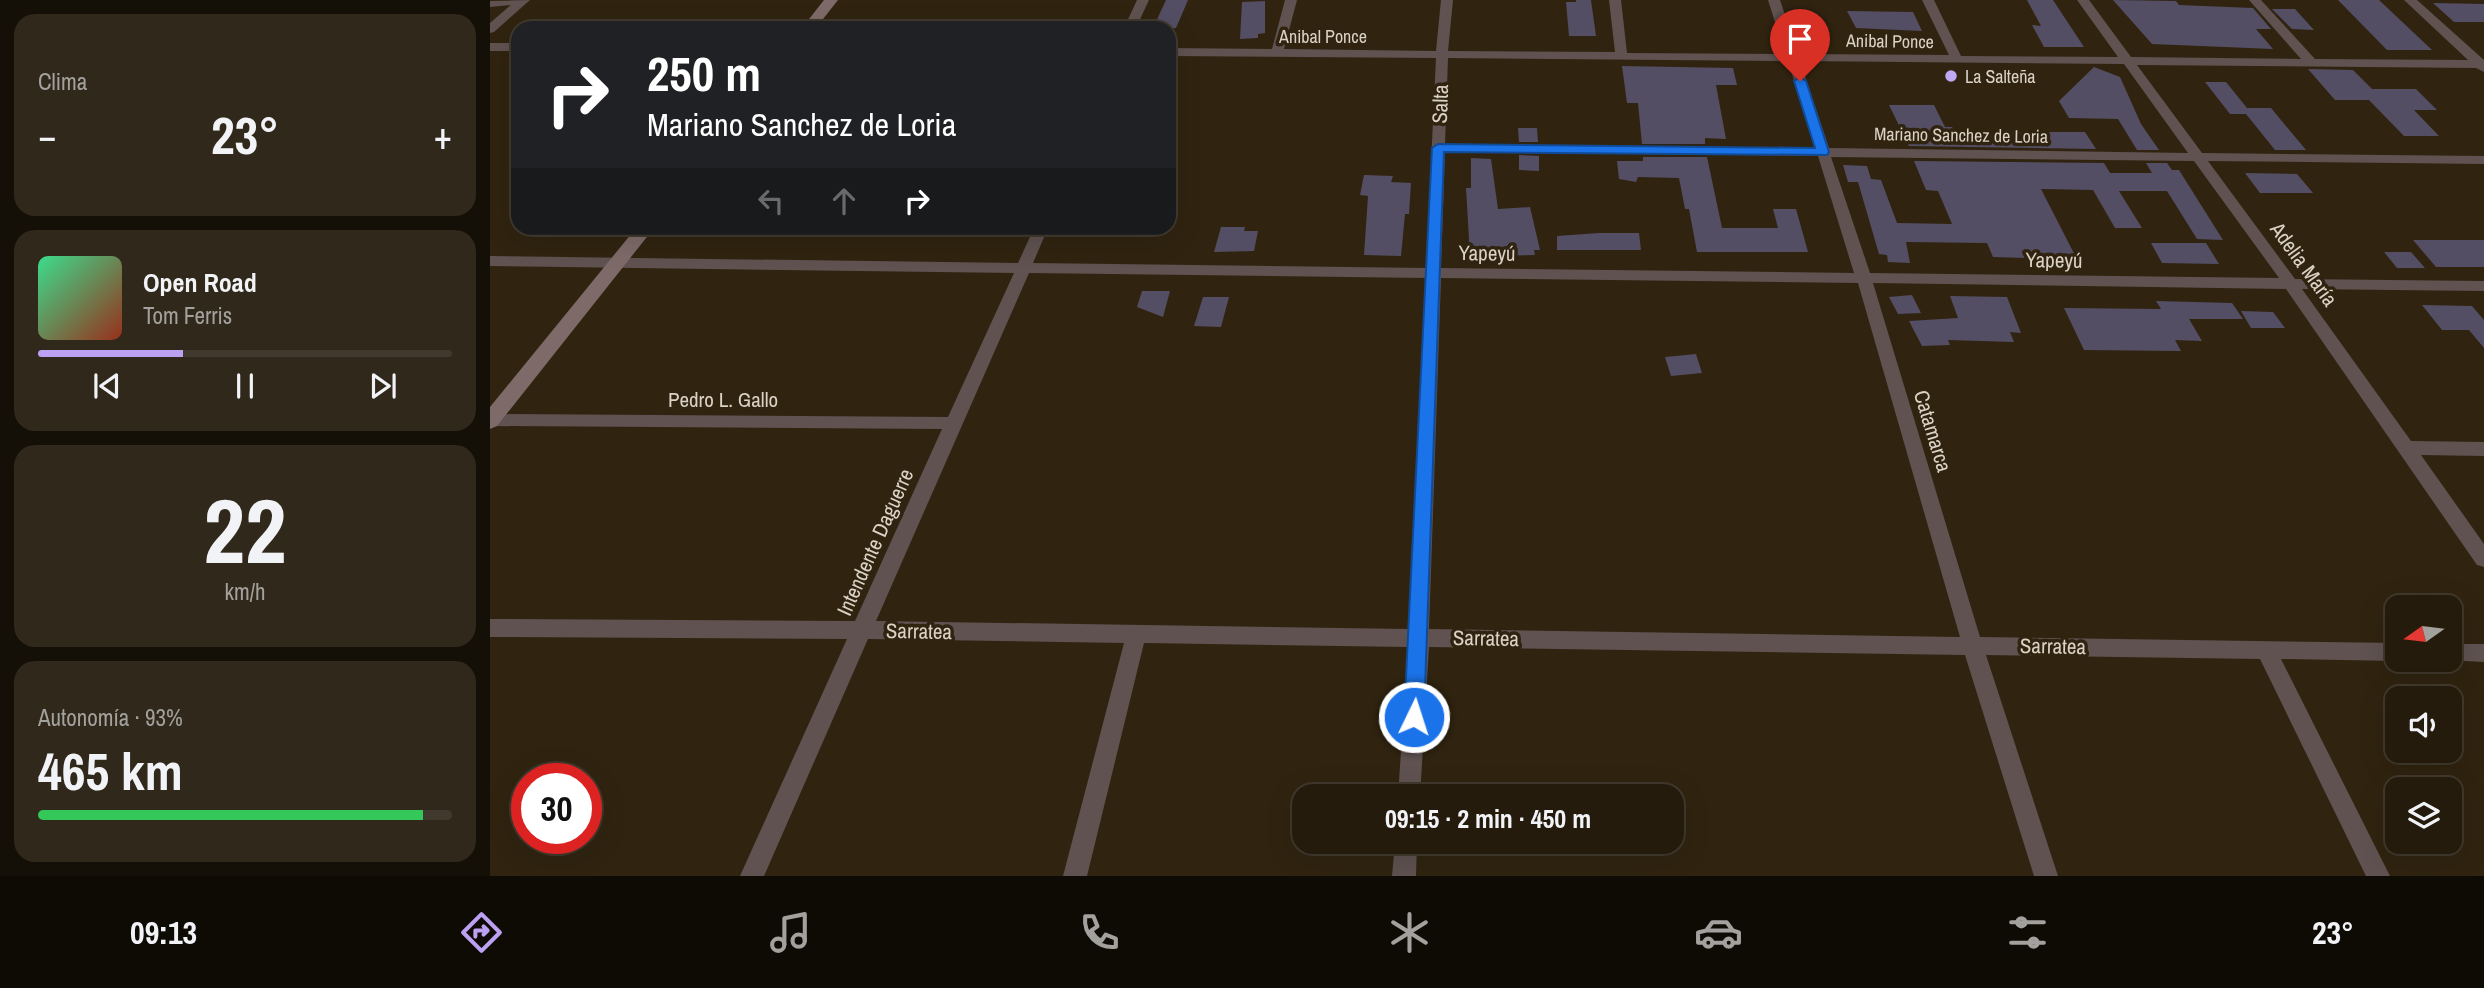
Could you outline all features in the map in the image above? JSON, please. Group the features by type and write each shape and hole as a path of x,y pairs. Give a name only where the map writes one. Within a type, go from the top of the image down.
{"main road":[{"path":"814,21 831,0"},
{"path":"491,421 639,235"}],"street":[{"path":"490,4 525,0"},
{"path":"490,29 525,0"},
{"path":"1133,21 1143,0"},
{"path":"1277,53 1291,0"},
{"name":"Salta","path":"1410,784 1419,638 1442,54 1447,0"},
{"path":"1615,0 1621,55"},
{"name":"Catamarca","path":"1774,0 1864,279 1972,644 2046,876"},
{"path":"1928,0 1957,59"},
{"name":"Adelia María","path":"2083,0 2291,284 2484,559"},
{"path":"2255,0 2311,62"},
{"path":"2410,0 2482,65"},
{"path":"490,47 511,47"},
{"name":"Anibal Ponce","path":"1176,52 2482,65"},
{"name":"Mariano Sanchez de Loria","path":"1438,148 2484,160"},
{"name":"Intendente Daguerre","path":"752,876 1038,235"},
{"name":"Yapeyú","path":"490,261 2484,286"},
{"name":"Pedro L. Gallo","path":"491,421 954,423"},
{"path":"2406,448 2484,449"},
{"name":"Sarratea","path":"490,628 861,630 2385,652"},
{"path":"1074,876 1136,634"},
{"path":"2264,649 2378,876"},
{"path":"2462,653 2484,653"},
{"path":"1404,876 1405,854"}],"building":[{"path":"1166,0 1188,0 1176,28 1176,21 1156,21"},
{"path":"1591,0 1596,36 1569,36 1566,2"},
{"path":"2027,0 2053,0 2084,47 2044,47 2032,25 2041,26"},
{"path":"2113,0 2176,1 2179,5 2253,8 2271,29 2256,29 2273,49 2152,44"},
{"path":"2338,0 2379,0 2432,50 2387,50"},
{"path":"1265,1 1265,33 1258,34 1258,38 1240,39 1242,2"},
{"path":"2433,3 2484,4 2484,22 2454,22"},
{"path":"2272,9 2295,9 2314,30 2292,29"},
{"path":"1847,11 1913,12 1922,31 1856,28"},
{"path":"1622,66 1733,68 1737,85 1716,85 1726,139 1705,138 1705,144 1642,144 1638,103 1627,103"},
{"path":"2094,67 2120,77 2141,124 2159,150 2137,150 2118,119 2069,118 2059,101"},
{"path":"2308,69 2353,70 2372,89 2416,89 2437,110 2414,110 2439,136 2404,136 2369,100 2335,100"},
{"path":"2205,82 2226,82 2247,108 2271,108 2306,150 2275,150 2246,114 2230,114"},
{"path":"1889,105 1934,105 1945,127 1952,127 1955,132 2085,132 2096,149 1909,146"},
{"path":"1518,128 1537,128 1538,142 1519,142"},
{"path":"1519,155 1539,156 1539,171 1519,170"},
{"path":"1643,157 1707,157 1722,228 1778,228 1773,209 1796,209 1808,252 1697,252 1689,209 1685,209 1679,178 1638,177 1636,182 1619,179 1617,161 1643,161"},
{"path":"1471,158 1491,159 1498,209 1530,207 1540,250 1534,250 1535,255 1470,256 1466,188 1471,188"},
{"path":"1914,161 2104,163 2110,173 2152,173 2146,163 2167,163 2172,170 2179,170 2223,240 2197,239 2167,191 2119,191 2142,228 2115,228 2093,190 2041,189 2081,267 2030,266 2026,258 1993,257 1987,243 1906,242 1910,263 1888,262 1887,255 1879,254 1858,182 1848,182 1843,165 1867,166 1871,179 1881,180 1897,223 1952,224 1938,191 1926,190"},
{"path":"2245,173 2297,174 2313,193 2260,193"},
{"path":"1364,175 1393,176 1391,182 1411,183 1409,214 1405,214 1401,256 1364,255 1368,196 1360,195"},
{"path":"1221,227 1245,227 1244,231 1258,231 1254,251 1214,252"},
{"path":"1639,233 1641,250 1557,250 1557,236"},
{"path":"2413,240 2484,240 2484,267 2436,267"},
{"path":"2151,243 2206,243 2219,264 2162,263"},
{"path":"2384,252 2411,252 2425,268 2397,268"},
{"path":"1142,291 1170,291 1163,317 1137,307"},
{"path":"1912,295 1921,313 1898,314 1889,297"},
{"path":"1950,296 2007,297 2021,333 2010,332 2014,342 1948,340 1950,345 1922,346 1909,321 1958,318"},
{"path":"1203,297 1229,297 1221,327 1194,326"},
{"path":"2156,301 2232,303 2243,319 2189,319 2202,341 2175,340 2181,351 2084,350 2064,308 2161,309"},
{"path":"2422,305 2472,306 2484,320 2484,348 2469,330 2442,330"},
{"path":"2241,311 2273,312 2285,328 2251,328"},
{"path":"1696,354 1702,373 1671,376 1665,357"}],"place":[{"name":"La Salteña","path":"1951,76"}],"route":[{"path":"1414,717 1438,148 1823,152 1800,81"}]}
